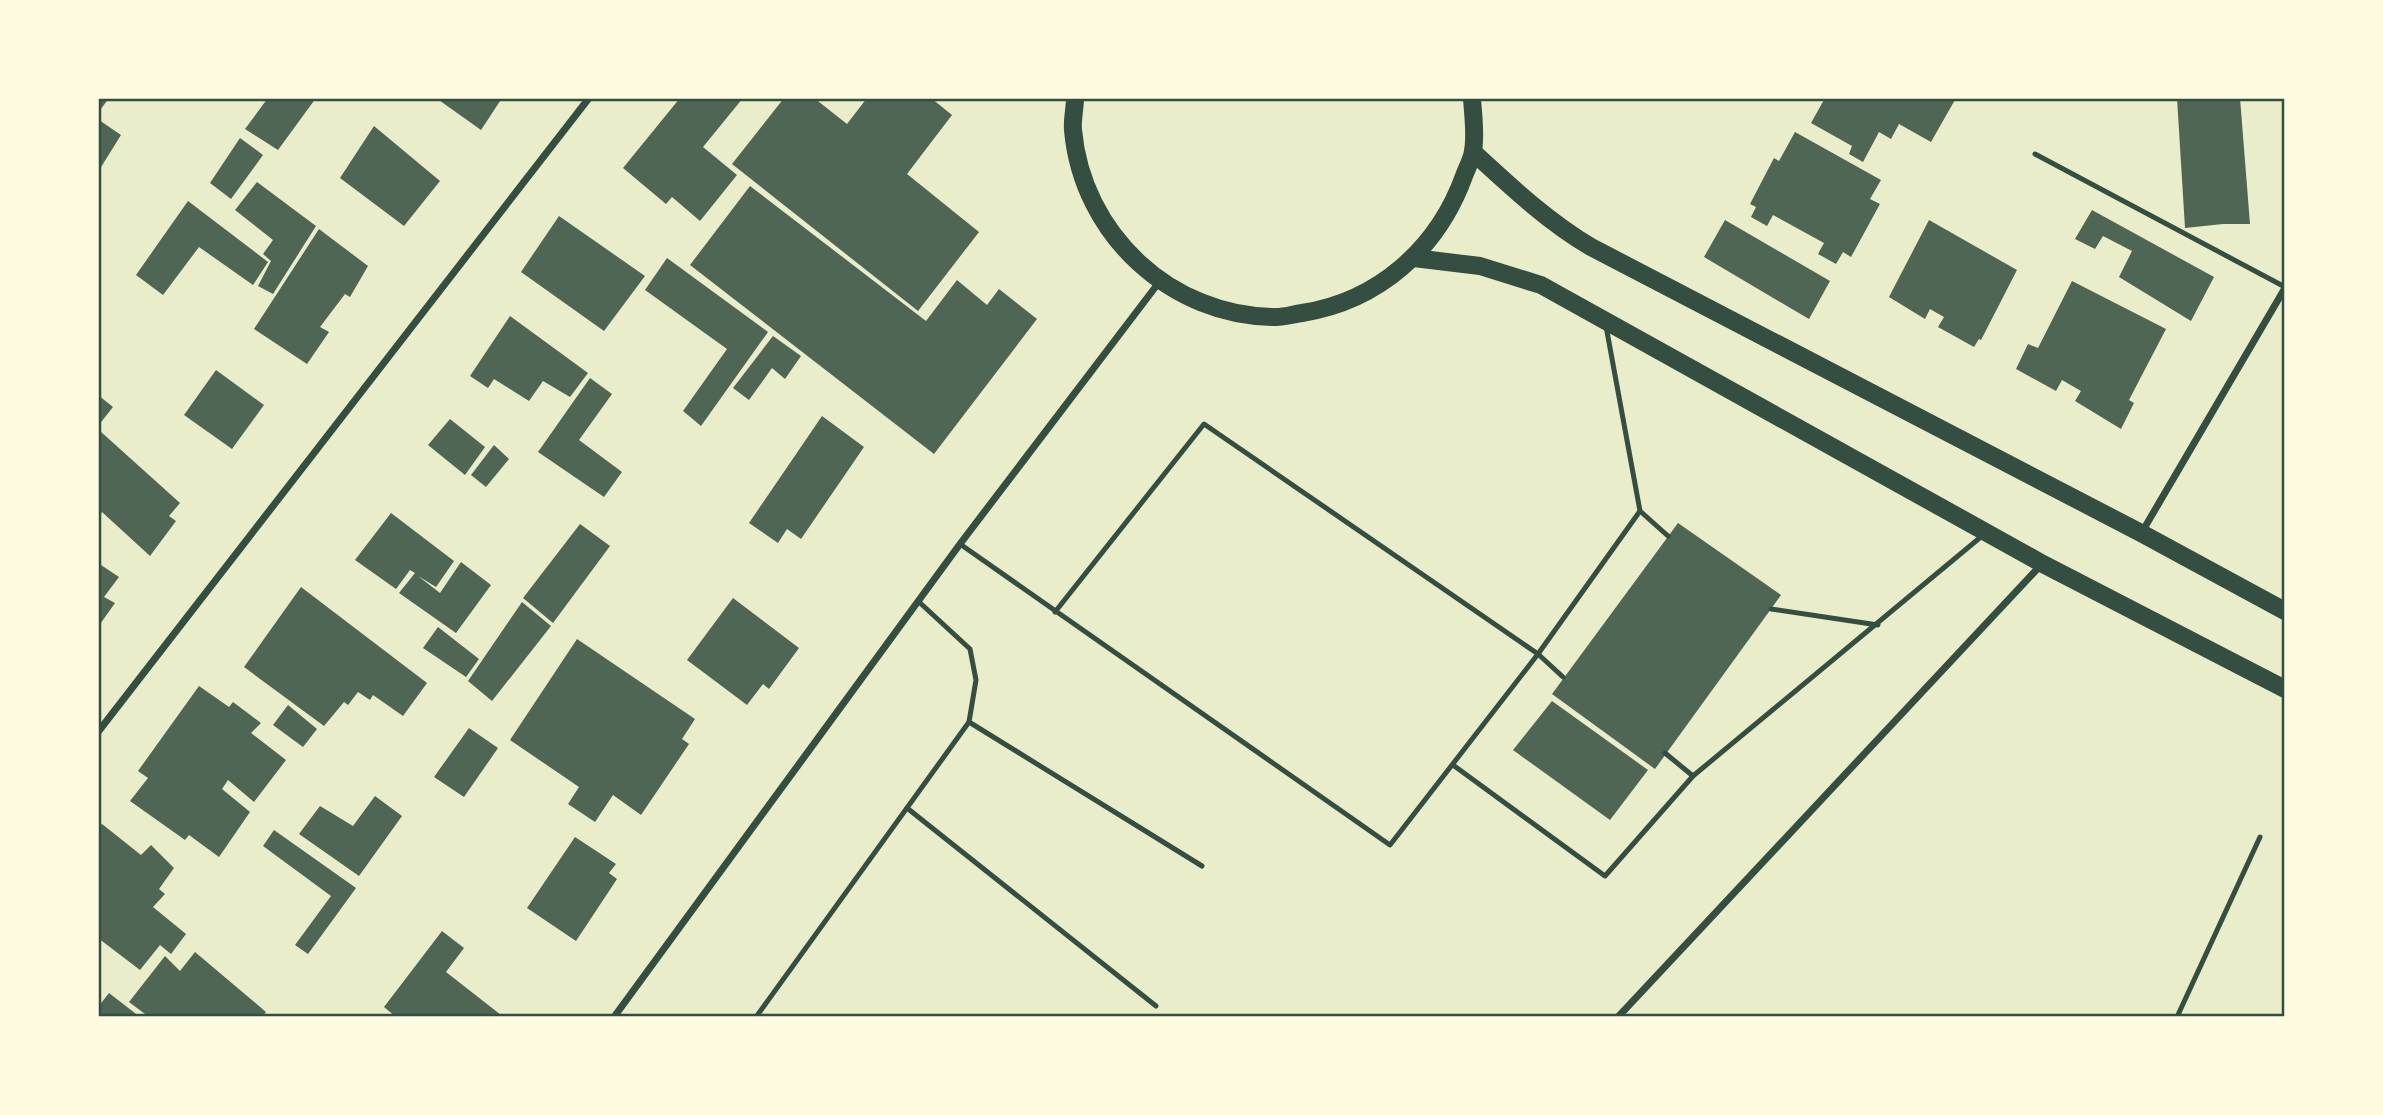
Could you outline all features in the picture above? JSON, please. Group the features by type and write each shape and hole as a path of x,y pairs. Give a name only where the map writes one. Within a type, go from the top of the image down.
{"main road":[{"path":"1075,98 1073,129 1083,179 1105,225 1138,264 1179,293 1227,311 1277,317 1327,309 1374,289 1414,258 1433,236 1448,212 1473,152 1472,98"},
{"path":"1473,152 1566,233 2285,611"},
{"path":"1414,258 1458,262 1541,285 2043,564 2285,689"}],"street":[{"path":"98,732 589,98"},
{"path":"614,1017 960,544 1161,280"},
{"path":"2141,533 2285,288"},
{"path":"1618,1017 2043,564"}],"lane":[{"path":"2035,153 2285,288"},
{"path":"1604,318 1640,512 1668,536"},
{"path":"1055,611 1204,424 1538,654 1563,677"},
{"path":"960,544 1390,845 1538,654 1640,512"},
{"path":"1453,765 1605,876 1693,776 1986,533"},
{"path":"756,1017 969,722 976,680 971,649 918,601"},
{"path":"1771,609 1878,625"},
{"path":"969,722 1202,866"},
{"path":"1665,753 1693,776"},
{"path":"907,808 1156,1006"},
{"path":"2177,1017 2260,837"}],"building":[{"path":"98,98 109,98 98,113"},
{"path":"268,98 316,98 278,150 245,129"},
{"path":"436,98 502,98 481,130"},
{"path":"680,98 743,98 703,147 737,175 700,221 672,197 666,204 623,168"},
{"path":"784,98 814,98 847,124 867,98 931,98 952,115 907,174 979,232 918,311 732,164"},
{"path":"1825,98 1956,98 1931,142 1899,124 1891,139 1879,132 1863,162 1849,154 1852,146 1811,123"},
{"path":"2177,98 2240,98 2250,224 2185,228"},
{"path":"98,121 121,135 98,172"},
{"path":"374,126 440,181 404,226 340,178"},
{"path":"1795,132 1881,180 1870,199 1880,204 1851,257 1843,252 1836,264 1818,254 1824,243 1773,215 1767,226 1751,217 1756,207 1750,204 1774,158 1779,161"},
{"path":"240,138 263,155 231,199 210,183"},
{"path":"257,182 316,226 273,294 258,286 271,261 263,254 273,240 235,210"},
{"path":"750,186 926,321 957,280 987,305 999,289 1037,319 934,454 690,265"},
{"path":"188,201 268,262 253,285 199,247 163,295 136,275"},
{"path":"2092,210 2214,277 2191,321 2119,277 2132,251 2103,236 2095,249 2075,239"},
{"path":"559,216 645,276 604,331 521,272"},
{"path":"1725,220 1830,281 1809,319 1704,257"},
{"path":"1929,220 2017,270 1981,340 1979,339 1974,347 1938,327 1944,317 1930,309 1925,319 1889,297"},
{"path":"319,229 368,266 350,297 345,294 320,327 329,332 307,364 254,329"},
{"path":"667,258 768,332 701,426 683,411 727,349 645,290"},
{"path":"2072,281 2166,329 2129,400 2134,403 2121,429 2075,401 2081,391 2062,380 2056,391 2016,369 2028,344 2038,348"},
{"path":"510,316 588,373 570,397 543,381 529,401 494,379 488,388 470,376"},
{"path":"773,336 801,356 785,379 772,368 749,400 733,388"},
{"path":"216,370 264,405 232,449 184,415"},
{"path":"590,378 612,394 579,440 622,472 604,497 538,452"},
{"path":"98,395 113,407 98,426"},
{"path":"822,416 864,447 801,539 787,529 778,543 749,523"},
{"path":"450,419 485,447 465,475 428,445"},
{"path":"100,431 180,503 169,516 176,521 150,556 102,512 98,519"},
{"path":"494,445 509,459 486,487 471,475"},
{"path":"391,513 454,561 436,587 418,576 440,593 461,562 491,585 456,633 399,593 415,573 410,570 396,589 355,560"},
{"path":"1678,523 1781,595 1655,769 1552,694"},
{"path":"580,524 610,546 553,623 523,598"},
{"path":"98,563 119,577 104,597 115,603 98,627"},
{"path":"301,587 427,683 403,716 373,695 370,700 358,692 348,705 344,702 324,726 244,667"},
{"path":"733,598 799,648 769,689 763,684 747,705 687,660"},
{"path":"522,602 551,626 492,701 468,681"},
{"path":"438,627 479,659 466,677 423,648"},
{"path":"577,639 695,719 682,739 689,744 641,815 613,795 595,822 568,804 579,787 510,740"},
{"path":"199,686 229,707 233,702 261,723 251,733 286,760 254,802 228,780 222,789 250,812 219,857 189,835 185,840 130,801 148,778 138,771"},
{"path":"1552,701 1648,770 1610,820 1513,750"},
{"path":"288,705 317,729 303,747 273,725"},
{"path":"469,728 498,748 464,797 434,777"},
{"path":"375,796 402,816 359,876 299,834 320,806 353,826"},
{"path":"102,824 141,855 151,845 174,868 159,889 165,894 153,907 186,934 171,954 160,945 140,970 98,938 98,828"},
{"path":"274,830 356,888 308,954 295,945 331,896 263,846"},
{"path":"575,837 616,864 609,873 617,879 576,941 527,908"},
{"path":"442,931 464,948 446,972 501,1015 500,1017 396,1017 384,1007"},
{"path":"195,952 266,1012 262,1017 149,1017 129,1002 165,956 180,971"},
{"path":"109,993 140,1017 98,1017 98,1007"}]}
